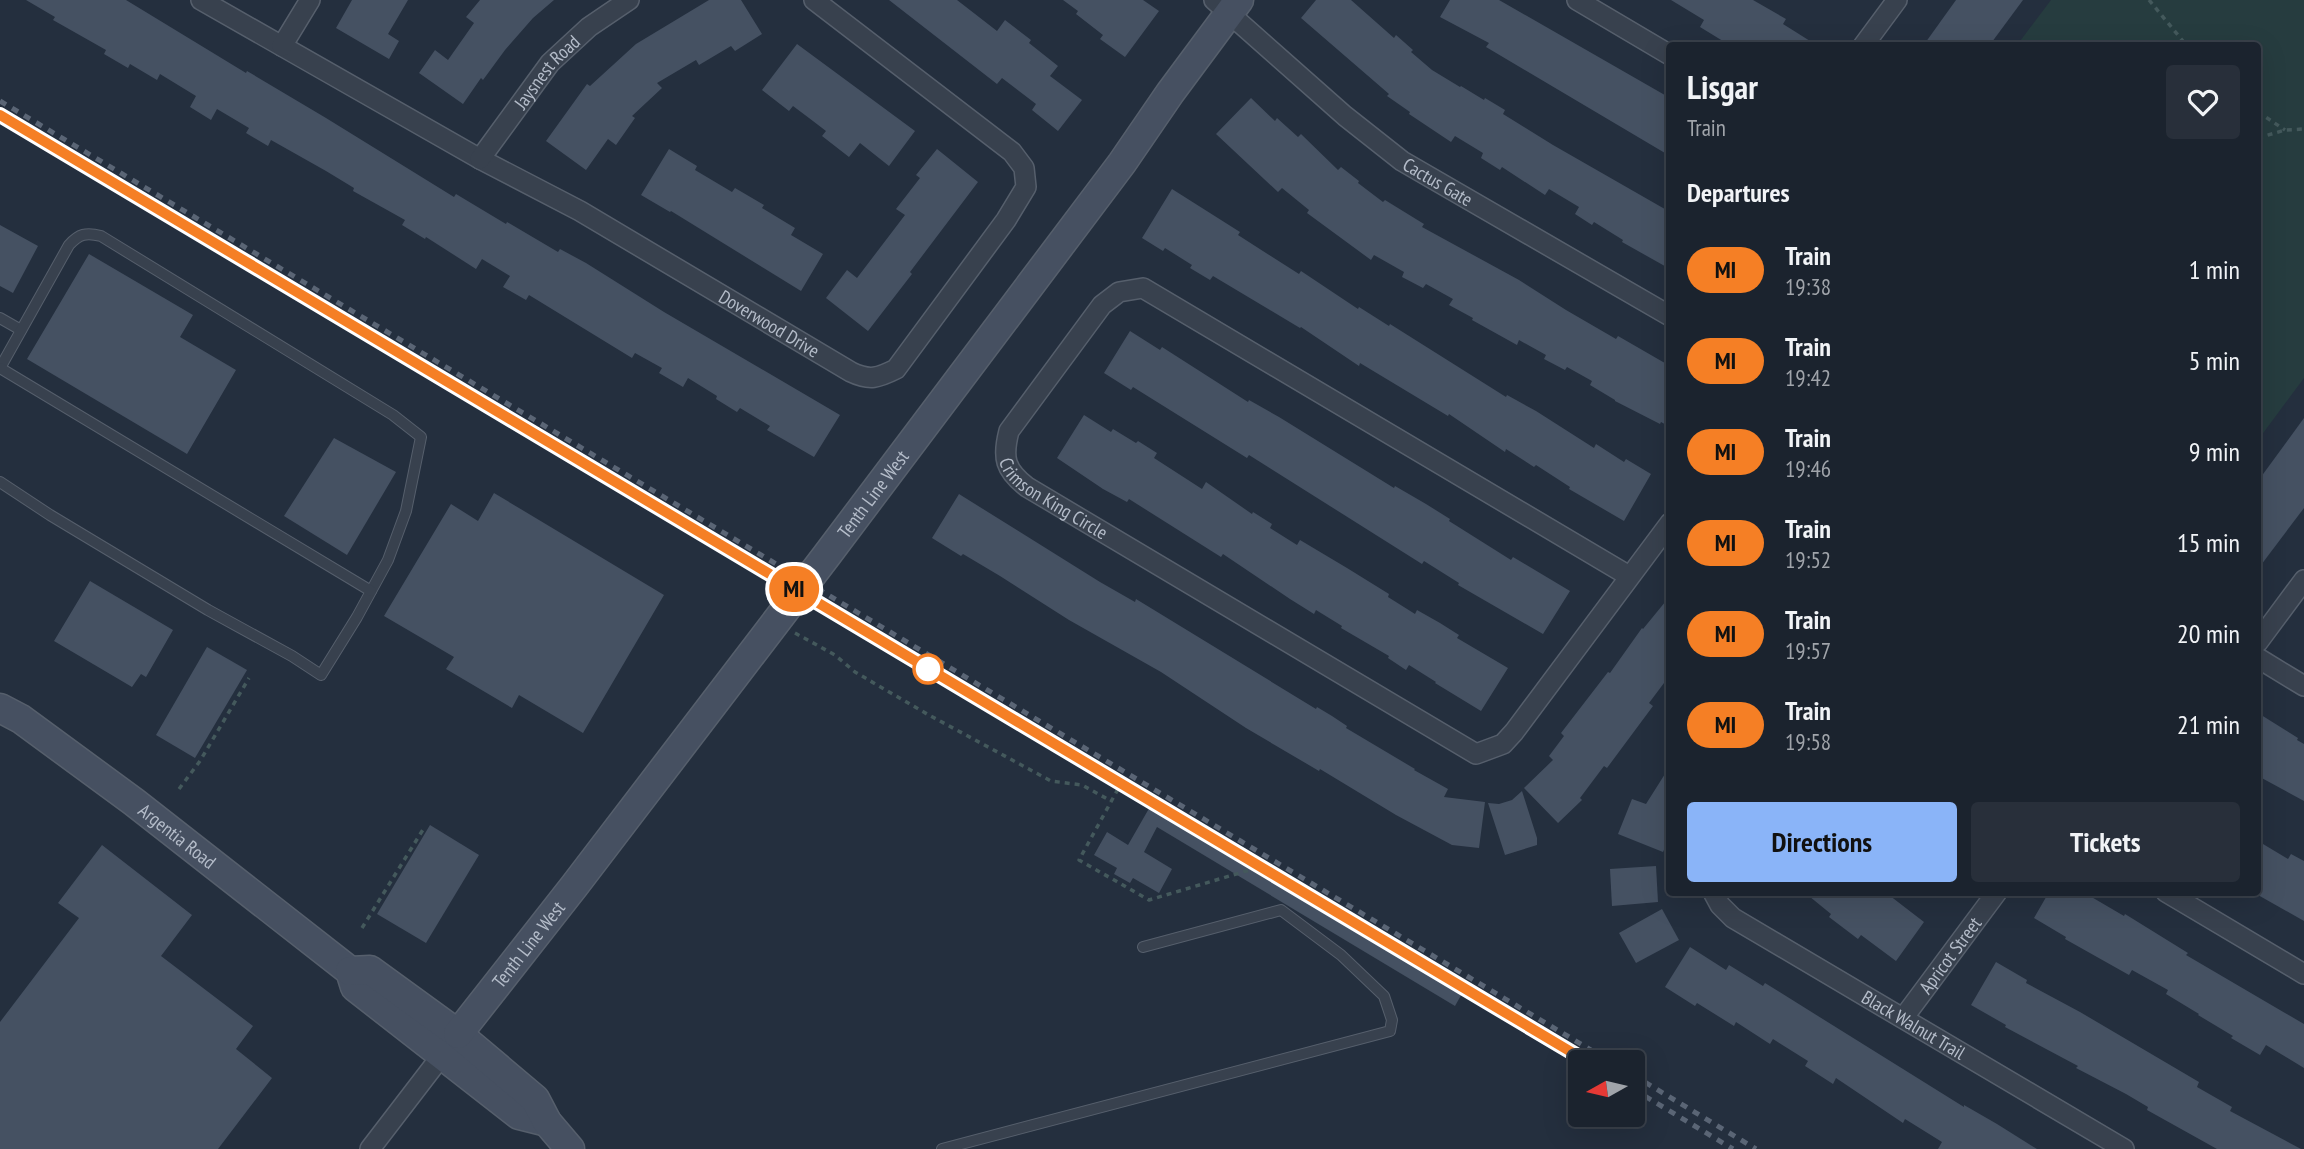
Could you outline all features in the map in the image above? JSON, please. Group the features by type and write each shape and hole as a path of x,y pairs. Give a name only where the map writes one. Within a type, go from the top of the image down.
{"street":[{"name":"Doverwood Drive","path":"201,0 480,159 580,211 851,372 862,377 879,378 896,369 1006,220 1026,187 1024,168 1012,152 814,0"},
{"path":"282,46 310,0"},
{"name":"Jaysnest Road","path":"480,159 550,63 589,27 629,0"},
{"path":"1577,0 1666,53"},
{"path":"1866,42 1897,0"},
{"name":"Cactus Gate","path":"1227,4 1345,116 1402,160 1666,314"},
{"name":"Tenth Line West","path":"370,1149 575,886 1122,163 1227,4"},
{"name":"Crimson King Circle","path":"1143,288 1629,576 1514,732 1503,744 1476,754 1027,487 1016,479 1007,464 1004,449 1009,431 1102,304 1119,292 1143,288"},
{"path":"1629,576 1666,528"},
{"path":"2261,638 2304,580"},
{"path":"2261,660 2304,686"},
{"name":"Argentia Road","path":"0,708 22,719 134,802 350,971 355,987 449,1045 519,1115 547,1122 570,1149"},
{"name":"Black Walnut Trail","path":"1715,896 1733,918 2124,1149"},
{"name":"Apricot Street","path":"1904,1017 1994,896"},
{"path":"2173,896 2304,974"}],"lane":[{"path":"0,482 208,610 321,675 371,591 388,560 405,511 421,437 393,415 101,236 82,234 69,246 0,368 371,591"},
{"path":"0,318 21,330"},
{"path":"942,1149 1390,1031 1392,1020 1384,996 1341,955 1281,910 1143,947"}],"path":[{"path":"2149,0 2184,42"},
{"path":"2261,114 2284,130"},
{"path":"2261,137 2284,130 2304,129"},
{"path":"795,633 835,655 855,672 927,714 1051,781 1082,785 1111,801"},
{"path":"179,789 200,761 249,678"},
{"path":"1118,789 1079,860 1149,900 1253,869"},
{"path":"362,928 424,828"}],"green space":[{"path":"2051,0 2304,0 2304,378 2261,436 2261,42 2019,42"}],"building":[{"path":"26,0 126,0 454,197 456,194 558,252 560,249 586,263 840,415 814,457 767,430 770,426 740,408 737,412 716,399 717,396 688,378 683,387 659,373 662,368 635,353 632,358 529,295 526,300 503,287 510,276 482,259 476,269 402,225 405,220 353,191 354,188 326,171 271,140 268,146 246,133 249,128 217,109 211,120 190,107 196,96 160,74 157,80 130,64 128,68 104,54 106,50 53,20 55,17"},
{"path":"352,0 408,0 388,34 399,41 389,59 336,28"},
{"path":"480,0 554,0 533,18 505,50 463,104 419,73 435,50 448,60 474,23 466,17"},
{"path":"709,0 741,0 762,34 735,51 731,46 699,65 696,60 657,83 662,88 632,116 635,118 616,145 608,139 586,170 546,141 587,84 590,86 636,44"},
{"path":"889,0 957,0 997,31 1005,20 1058,66 1050,76 1082,100 1058,131 1032,110 1036,104 1002,78 997,84"},
{"path":"1063,0 1143,0 1159,11 1125,57 1100,39 1103,35"},
{"path":"1316,0 1351,0 1394,38 1396,35 1432,70 1484,100 1485,98 1505,110 1503,114 1553,145 1666,210 1666,267 1622,242 1623,240 1594,222 1592,225 1575,214 1579,207 1549,189 1545,195 1502,167 1500,170 1481,158 1483,153 1455,136 1451,142 1409,114 1410,112 1387,96 1389,94 1301,18"},
{"path":"1450,0 1499,0 1666,96 1666,154 1486,47 1489,43 1440,17"},
{"path":"1671,0 1753,0 1786,19 1783,24 1812,42 1724,42 1700,27 1704,20"},
{"path":"1956,0 2023,0 1992,42 1926,42"},
{"path":"797,44 915,131 889,166 860,143 849,157 822,136 826,131 793,106 789,111 762,90"},
{"path":"1251,98 1275,121 1277,118 1298,137 1301,134 1338,170 1341,167 1383,202 1385,200 1424,224 1422,227 1519,280 1616,339 1618,336 1666,364 1666,425 1615,401 1590,385 1592,381 1567,367 1565,370 1544,359 1546,355 1519,340 1517,345 1472,320 1473,318 1449,305 1453,299 1426,284 1423,288 1402,277 1404,272 1374,255 1371,260 1307,213 1309,210 1282,188 1278,192 1216,134"},
{"path":"669,149 697,166 695,170 732,192 735,188 764,205 762,208 795,228 791,235 823,254 801,291 641,195"},
{"path":"937,149 978,182 868,331 826,298 847,270 857,278 905,215 896,209 920,178 916,175"},
{"path":"1172,189 1299,274 1301,271 1358,309 1359,307 1389,326 1390,324 1506,397 1507,395 1536,411 1594,448 1596,444 1624,462 1626,459 1651,474 1624,521 1569,489 1570,487 1536,465 1534,467 1506,449 1505,452 1449,414 1448,416 1360,363 1359,366 1301,327 1213,276 1210,280 1165,248 1163,251 1142,238"},
{"path":"0,225 38,246 13,293 0,286"},
{"path":"89,254 193,315 180,337 236,370 187,454 27,359"},
{"path":"1130,331 1160,350 1162,347 1248,402 1249,400 1279,417 1394,488 1395,486 1426,504 1511,560 1513,557 1570,591 1543,634 1458,585 1459,583 1424,561 1422,564 1249,455 1247,458 1133,387 1131,390 1104,373"},
{"path":"1084,415 1111,432 1113,429 1136,443 1138,441 1157,453 1154,458 1202,489 1206,482 1252,514 1253,512 1272,524 1270,528 1297,545 1300,540 1389,594 1388,597 1415,614 1417,610 1440,623 1459,635 1457,638 1508,668 1481,711 1409,665 1406,670 1388,658 1389,656 1316,610 1314,614 1223,554 1221,557 1129,499 1127,502 1103,489 1057,458"},
{"path":"2304,418 2304,508 2261,565 2261,477"},
{"path":"334,438 396,472 347,555 284,516"},
{"path":"494,493 664,595 583,733 519,695 512,708 446,669 454,657 384,616 451,504 478,521"},
{"path":"959,494 1100,582 1135,602 1136,599 1316,709 1317,707 1332,716 1347,726 1346,728 1448,789 1444,797 1485,802 1479,848 1452,845 1396,815 1246,728 1161,672 932,538"},
{"path":"90,581 173,630 146,677 141,674 132,687 54,641"},
{"path":"1666,601 1666,680 1649,703 1653,706 1607,768 1604,766 1580,798 1582,800 1558,823 1524,788 1553,760 1549,756 1564,736 1561,733"},
{"path":"207,647 247,670 195,758 156,735"},
{"path":"2261,715 2304,744 2304,801 2261,778"},
{"path":"1666,772 1666,845 1663,852 1618,834 1632,799 1646,804"},
{"path":"1522,791 1537,845 1505,855 1488,803 1499,804 1512,800"},
{"path":"1151,805 1464,990 1455,1006 1157,827 1144,852 1172,869 1159,893 1133,878 1130,883 1114,874 1117,868 1094,855 1107,832 1128,845"},
{"path":"430,825 479,855 426,943 377,914"},
{"path":"2261,843 2288,859 2291,854 2304,861 2304,921 2260,896"},
{"path":"102,845 192,915 161,956 253,1026 236,1049 272,1078 218,1149 0,1149 0,1022 79,918 58,903"},
{"path":"1656,866 1658,902 1612,906 1610,869"},
{"path":"1809,896 1890,896 1924,922 1896,961 1861,935 1858,939 1829,917 1831,914"},
{"path":"2047,896 2090,896 2124,916 2125,914 2188,953 2186,955 2304,1024 2304,1068 2266,1045 2260,1055 2166,994 2168,990 2132,970 2129,975 2034,918"},
{"path":"1662,909 1679,940 1636,963 1619,933"},
{"path":"1690,947 1726,970 1729,965 1763,986 1765,983 1964,1107 2037,1149 1938,1149 1942,1142 1905,1119 1903,1123 1836,1078 1833,1084 1805,1066 1808,1061 1773,1039 1770,1044 1736,1022 1734,1026 1665,987"},
{"path":"1996,962 2027,980 2026,983 2199,1082 2197,1087 2232,1107 2230,1111 2301,1149 2217,1149 2147,1110 2148,1107 2126,1094 2076,1068 2078,1066 2005,1027 2006,1025 1971,1005"}],"railway":[{"path":"0,101 1591,1050"},
{"path":"0,115 1568,1050"},
{"path":"1645,1082 1756,1149"},
{"path":"1645,1096 1733,1149"}],"train":[{"name":"MI","path":"0,115 1568,1050"}]}
